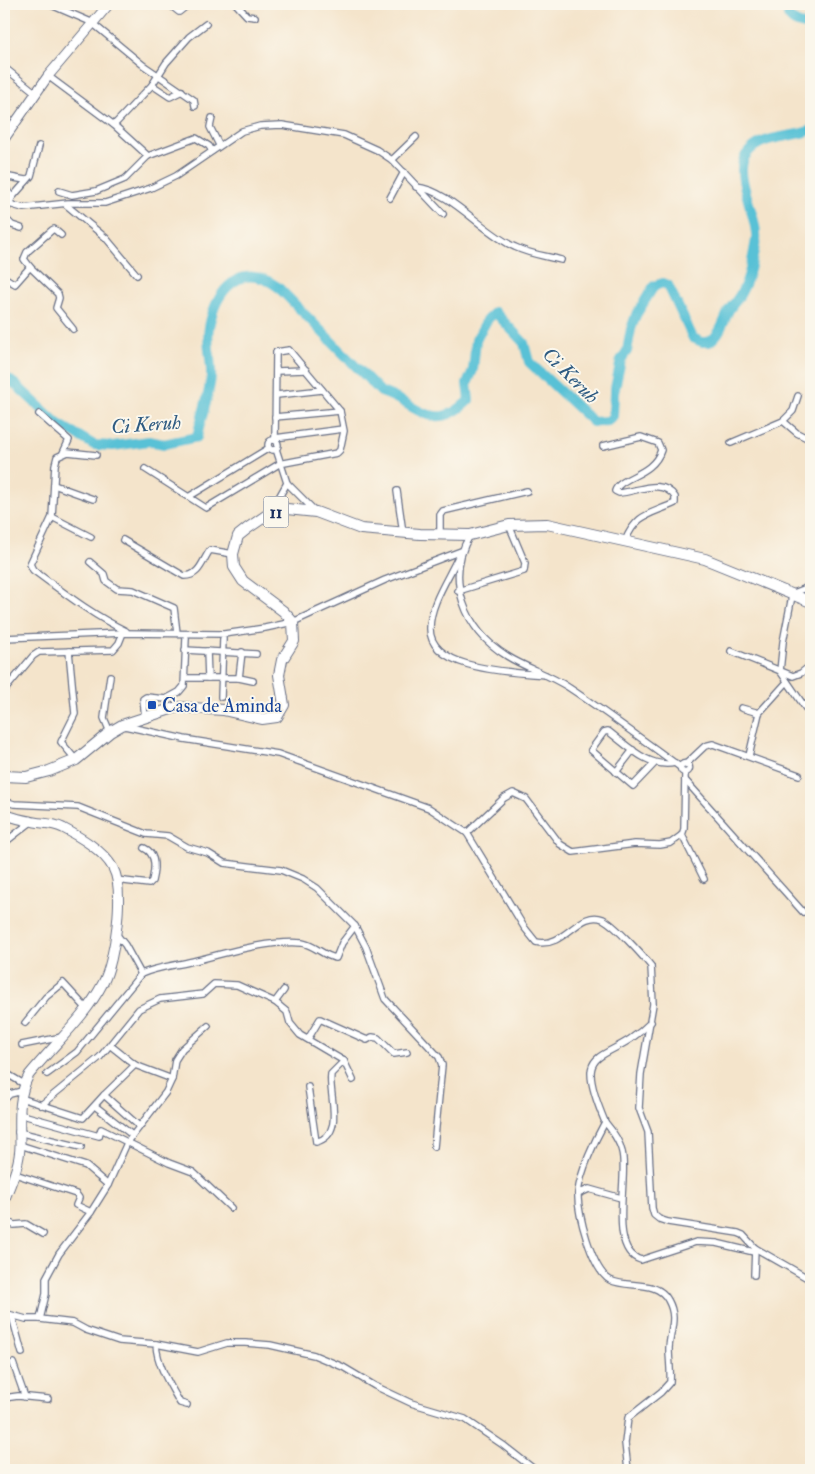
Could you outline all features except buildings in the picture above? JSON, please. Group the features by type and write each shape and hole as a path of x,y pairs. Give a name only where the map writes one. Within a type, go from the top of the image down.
{"highway":[{"name":"11","path":"233,554 238,536 270,513 287,509 316,512 361,529 403,533 470,535 509,525 547,524 705,558 791,596 811,602"},
{"path":"4,776 16,778 37,776 76,760 110,732 122,725 177,707 223,710 262,719 277,717 284,705 278,676 282,660 294,641 293,622 283,611 243,580 234,567 233,554"}],"street":[{"path":"49,4 91,22 194,100 195,106"},
{"path":"4,139 48,76 91,22 109,4"},
{"path":"169,4 178,12 189,4"},
{"path":"236,4 247,16 255,17"},
{"path":"114,125 152,85 189,36 206,24"},
{"path":"5,68 36,93"},
{"path":"48,76 114,125 148,156"},
{"path":"152,85 170,97 182,91"},
{"path":"212,118 210,127 220,145"},
{"path":"8,202 23,208 105,203 151,188 176,176 242,131 260,126 282,125 344,135 392,160 443,214"},
{"path":"392,160 416,137"},
{"path":"59,191 72,195 96,190 124,179 148,156 196,138 209,146 212,151"},
{"path":"4,211 8,202 31,176 39,146"},
{"path":"390,198 404,172"},
{"path":"4,176 25,180"},
{"path":"416,187 428,188 442,196 515,248 561,260"},
{"path":"4,188 8,202"},
{"path":"65,204 106,238 137,275"},
{"path":"4,217 12,225 21,228"},
{"path":"61,235 54,229 52,230 27,252 24,259 58,294 60,298 56,308 73,329"},
{"path":"4,277 15,284 30,267"},
{"path":"145,469 208,507 279,464 337,453 340,450 343,429 340,410 289,350 276,352 277,395 274,417 275,439 278,444 276,449 279,464 287,483 316,512"},
{"path":"276,371 306,370"},
{"path":"277,395 322,390"},
{"path":"731,443 783,421 793,410 798,396"},
{"path":"274,417 340,410"},
{"path":"39,414 69,440 62,453 57,457 54,465 52,517 46,534 31,558 30,564 33,570 99,618 126,633"},
{"path":"783,421 797,433 811,440"},
{"path":"269,448 269,442 275,439 343,429"},
{"path":"603,446 641,437 658,443 661,450 652,466 631,479 622,482 615,490 619,493 630,493 654,485 664,488 675,497 675,503 638,520 632,525 625,541"},
{"path":"190,496 269,448 271,450 276,449"},
{"path":"62,453 96,454"},
{"path":"270,513 287,483"},
{"path":"54,485 93,499"},
{"path":"397,491 403,533"},
{"path":"440,535 440,515 443,510 527,491"},
{"path":"52,517 91,537"},
{"path":"458,591 524,571 525,563 509,525"},
{"path":"470,535 433,610 430,629 436,646 450,658 475,667 551,676"},
{"path":"123,540 184,576 190,576 198,570 210,550 233,554"},
{"path":"4,638 126,633 224,634 293,622 385,580 461,551"},
{"path":"461,551 458,569 458,591 470,620 479,633 494,648 508,657 551,676 681,765 685,776 803,912"},
{"path":"90,562 104,574 106,581 117,589 133,590 174,608 176,633"},
{"path":"811,584 804,590 793,591 791,596 780,671 811,716"},
{"path":"4,691 33,656 39,652 113,650 126,633"},
{"path":"145,717 143,698 166,699 184,686 186,638"},
{"path":"221,697 223,639"},
{"path":"69,650 76,708 73,719 61,742 76,760"},
{"path":"185,650 256,654"},
{"path":"207,651 208,678"},
{"path":"731,651 796,676 811,665"},
{"path":"239,678 242,652"},
{"path":"110,676 104,718 110,732"},
{"path":"185,678 239,678 253,681"},
{"path":"749,756 759,713 787,682"},
{"path":"741,708 759,713"},
{"path":"122,725 184,739 263,750 301,761 429,808 467,833 524,926 536,942 554,942 584,921 598,918 612,926 651,966 653,1004 641,1074 639,1108 648,1132 650,1199 654,1215 668,1222 743,1235 755,1250 754,1275"},
{"path":"654,764 633,786 593,752 592,748 608,731 654,764 681,765 708,744 721,745 799,775"},
{"path":"616,772 633,750"},
{"path":"685,776 682,835 704,879"},
{"path":"467,833 504,798 513,793 526,799 560,844 573,852 635,844 660,846 671,843 682,835"},
{"path":"4,800 14,804 78,807 146,834 168,836 187,847 208,853 224,863 281,870 303,879 317,888 355,926 366,947 385,1000 439,1057 442,1065 434,1147"},
{"path":"4,814 31,822 47,822 62,828 96,849 114,869 117,911 117,935 110,967 103,983 86,1008 34,1069 22,1091 18,1132 20,1145 15,1174 4,1201"},
{"path":"4,843 31,822"},
{"path":"116,880 149,884 152,882 154,857 151,852 144,848"},
{"path":"47,1074 77,1052 141,974 155,968 189,962 226,951 283,944 312,945 336,958 342,943 355,926"},
{"path":"117,935 125,945 141,974"},
{"path":"25,1023 46,998 63,983 86,1008"},
{"path":"40,1105 111,1046 133,1016 147,1004 160,999 203,994 214,984 237,985 275,1002 287,1012 293,1028 344,1061 353,1080"},
{"path":"275,1002 284,990"},
{"path":"308,1039 320,1019 367,1040 372,1037 378,1038 394,1054 408,1052"},
{"path":"651,1022 633,1039 601,1055 591,1066 592,1085 605,1122 622,1152 621,1198 624,1244 637,1259 651,1258 696,1242 716,1242 755,1250 811,1280"},
{"path":"40,1319 46,1294 46,1278 59,1254 91,1212 108,1185 126,1143 172,1079 175,1060 182,1049 208,1026"},
{"path":"22,1045 62,1037"},
{"path":"111,1046 135,1065 172,1079"},
{"path":"308,1087 316,1142 327,1136 333,1124 330,1074 344,1061"},
{"path":"4,1072 22,1091 40,1105 83,1118 135,1065"},
{"path":"4,1100 10,1094 22,1091"},
{"path":"104,1095 139,1126"},
{"path":"95,1106 132,1135"},
{"path":"19,1114 98,1136 101,1129 126,1143 193,1172 231,1208"},
{"path":"605,1122 581,1180 578,1194 583,1223 594,1261 603,1275 612,1281 656,1288 668,1299 672,1310 674,1326 669,1346 670,1382 661,1392 628,1418 625,1443 628,1470"},
{"path":"18,1132 81,1147"},
{"path":"20,1145 86,1166 108,1185"},
{"path":"15,1174 76,1194 79,1198 76,1205 91,1212"},
{"path":"578,1194 589,1189 621,1198"},
{"path":"4,1220 14,1225 26,1224 43,1234"},
{"path":"4,1313 26,1319 73,1323 86,1330 119,1341 156,1344 198,1352 227,1343 245,1343 270,1345 314,1355 343,1367 375,1386 411,1403 465,1420 503,1445 535,1470"},
{"path":"12,1316 22,1353"},
{"path":"156,1344 156,1356 171,1388 180,1403 187,1405"},
{"path":"13,1363 25,1397"},
{"path":"4,1398 48,1399"}],"waterway":[{"name":"Ci Keruh","path":"792,4 788,15 790,18 798,24 811,26"},
{"name":"Ci Keruh","path":"4,376 57,423 94,445 113,446 149,441 164,444 197,437 211,377 208,333 212,314 224,291 232,283 242,278 253,277 265,279 278,287 381,392 425,414 445,415 456,410 469,400 467,384 473,370 476,340 487,320 495,312 524,343 529,362 593,422 608,421 613,416 614,393 621,360 627,351 631,329 636,315 654,286 663,283 668,285 693,338 702,342 709,342 719,332 729,310 745,285 756,240 754,220 742,173 746,155 752,148 768,140 811,130"}],"place":[{"name":"Casa de Aminda","path":"152,705"}]}
